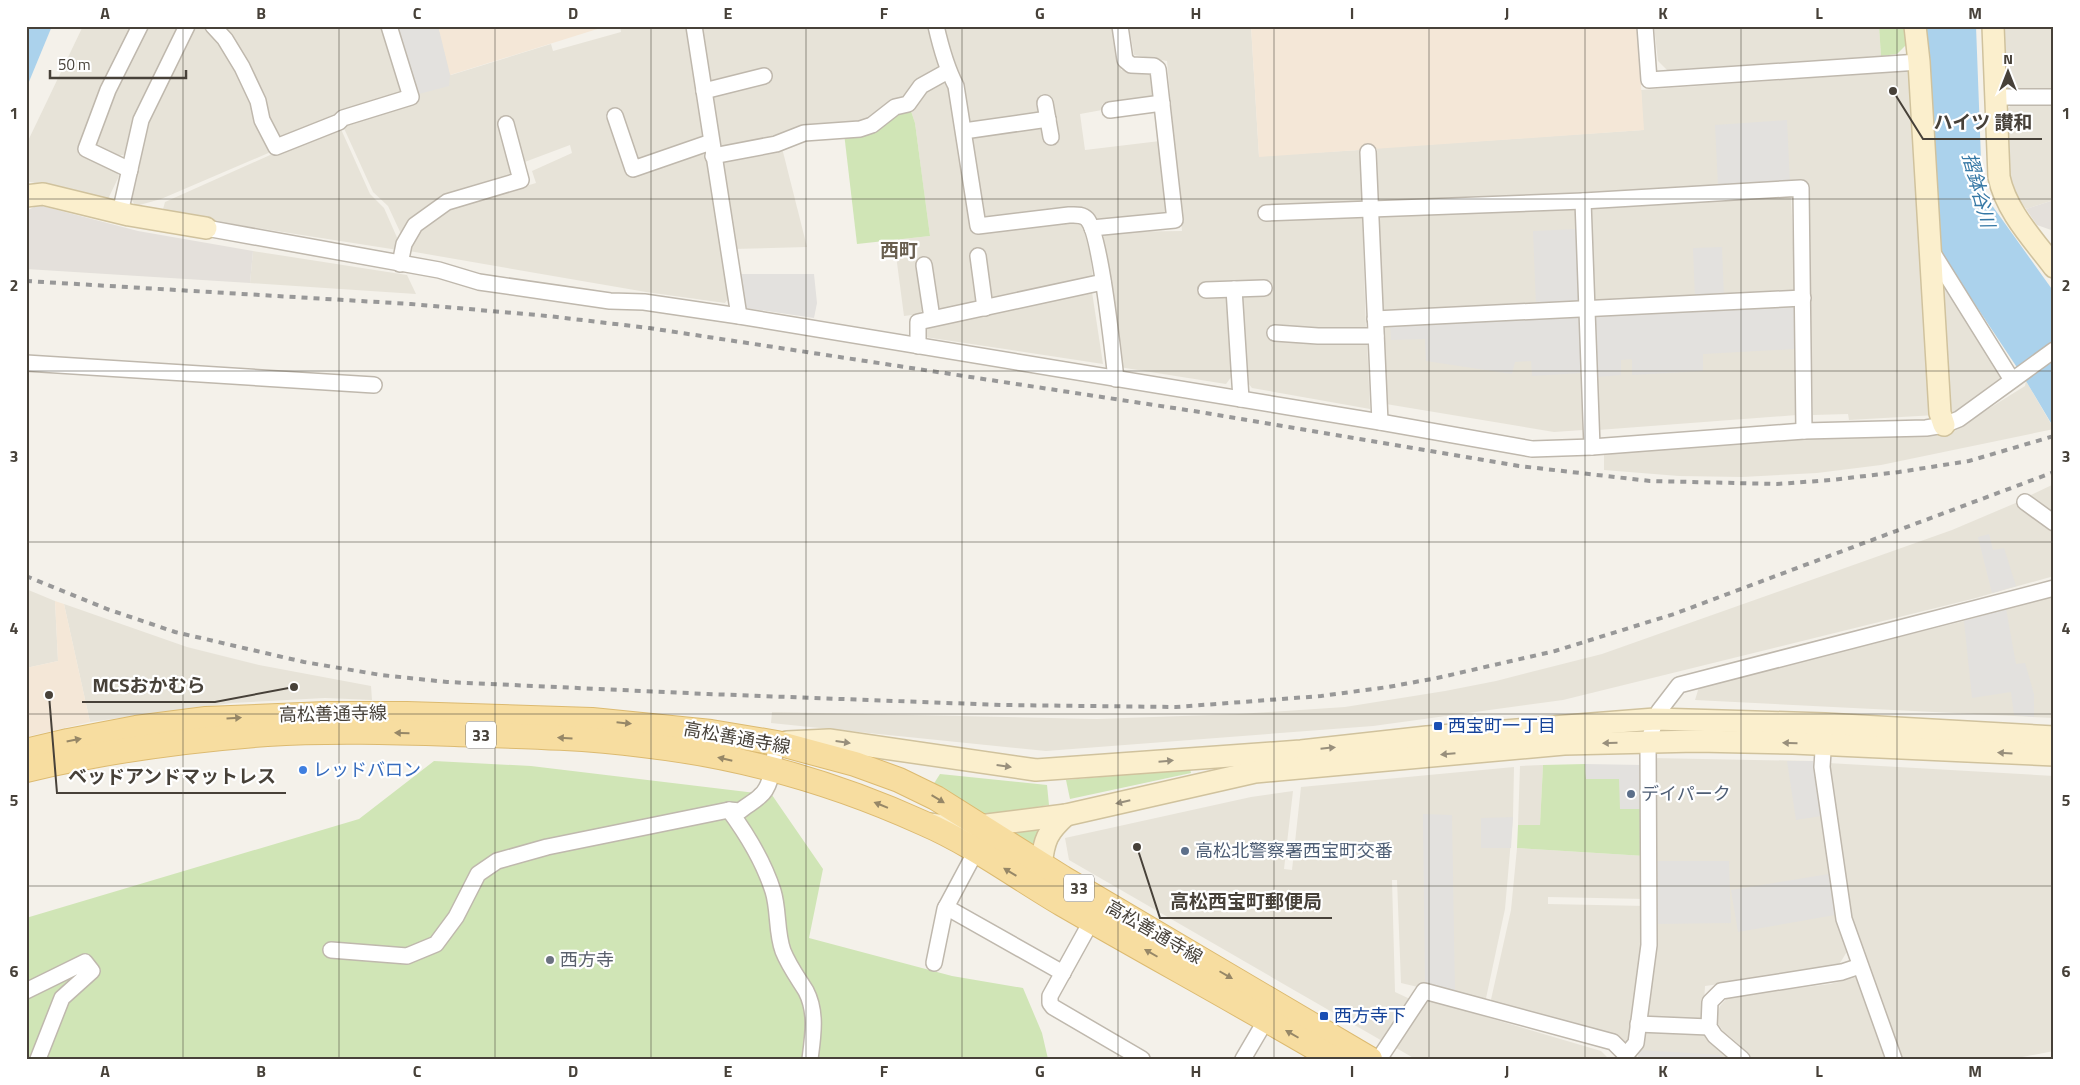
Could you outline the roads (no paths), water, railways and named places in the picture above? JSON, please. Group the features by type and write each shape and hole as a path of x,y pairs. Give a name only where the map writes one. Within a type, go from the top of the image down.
{"main road":[{"name":"高松善通寺線","path":"26,751 136,728 206,719 326,714 407,714 592,720 711,732 777,743 855,764 899,780 936,798 1270,1011 1334,1059"},
{"name":"高松善通寺線","path":"26,770 72,759 137,748 268,734 325,732 591,739 706,754 771,769 863,798 926,824 976,851 1092,920 1270,1011 1370,1059"}],"street":[{"path":"130,170 86,149 108,90 140,26"},
{"path":"120,213 141,120 187,26"},
{"path":"213,26 225,38 242,67 258,101 262,120 276,147 339,122 344,118 411,97 389,26"},
{"path":"694,26 739,316"},
{"path":"936,26 941,52 956,86 978,226 1080,214 1088,219 1092,228 1104,282 1116,379"},
{"path":"1092,228 1175,220 1158,70 1154,66 1131,65 1125,60 1120,26"},
{"path":"1645,26 1649,80 1919,62"},
{"path":"1915,26 1919,62 1940,413 1944,425"},
{"path":"1993,26 1999,177 2002,191 2009,206 2054,267"},
{"path":"615,116 633,169 712,149 776,144 804,133 860,129 872,125 895,107 908,104 921,86 948,71"},
{"path":"704,91 764,76"},
{"path":"1996,97 2054,97"},
{"path":"1110,110 1162,102"},
{"path":"1045,103 1051,137"},
{"path":"964,131 1048,119"},
{"path":"400,264 404,244 415,224 447,202 521,180 506,124"},
{"path":"1368,152 1380,422"},
{"path":"1266,213 1583,200 1801,188 1804,430"},
{"path":"26,196 43,194 120,213 439,270 479,282 610,301 644,302 739,316 1532,449 1592,447 1804,430 1926,428 1944,425 1959,419 2054,350"},
{"path":"1583,200 1592,447"},
{"path":"1929,247 2016,378"},
{"path":"978,256 985,308"},
{"path":"924,265 932,318"},
{"path":"918,346 918,322 1104,282"},
{"path":"1206,290 1264,288"},
{"path":"1234,290 1241,399"},
{"path":"1375,319 1803,298"},
{"path":"1275,333 1318,336 1376,336"},
{"path":"26,364 374,385"},
{"path":"2025,502 2054,523"},
{"path":"1379,1059 1424,991 1613,1042 1626,1057 1636,1043 1649,945 1648,742 1659,711 1680,685 2054,588"},
{"path":"331,950 407,956 436,944 456,916 478,874 497,861 547,847 729,810 740,811 748,803 760,796 770,784 771,769 777,743 829,740 1036,770 1056,770 1301,751 1436,736 1655,719 2054,755"},
{"path":"1824,734 1822,767 1844,919 1894,1059"},
{"path":"926,824 956,827 979,826 1066,815 1265,771 1564,744 1824,734 2054,737"},
{"path":"729,810 746,833 773,892 780,939 784,952 807,993 812,1009 814,1026 810,1059"},
{"path":"1041,865 1045,838 1052,827 1066,815"},
{"path":"934,963 946,906 976,851"},
{"path":"946,906 1063,973"},
{"path":"1092,920 1050,996 1050,1003 1053,1007 1142,1059"},
{"path":"26,991 84,962 92,970 62,998 38,1059"},
{"path":"1742,1059 1715,1036 1709,1027 1710,1002 1721,991 1842,972 1860,966"},
{"path":"1243,1059 1270,1011"},
{"path":"1638,1024 1709,1027"}],"water":[{"path":"26,26 52,26 26,89"},
{"name":"摺鉢谷川","path":"1924,26 1976,26 1982,186 1986,197 2054,292 2054,428 2026,381 1937,247"}],"railway":[{"path":"26,281 411,304 548,316 649,328 1200,412 1519,466 1650,481 1777,484 1831,480 1969,461 2054,436"},
{"path":"26,576 107,609 175,632 304,662 381,675 447,682 708,694 1002,705 1176,707 1321,696 1388,687 1437,678 1555,651 1674,614 2054,472"}],"place":[{"name":"ハイツ 讃和","path":"1893,91"},
{"name":"MCSおかむら","path":"294,687"},
{"name":"ベッドアンドマットレス","path":"49,695"},
{"name":"西宝町一丁目","path":"1438,726"},
{"name":"レッドバロン","path":"303,770"},
{"name":"デイパーク","path":"1631,794"},
{"name":"高松西宝町郵便局","path":"1137,847"},
{"name":"高松北警察署西宝町交番","path":"1185,851"},
{"name":"西方寺","path":"550,960"},
{"name":"西方寺下","path":"1324,1016"}],"district":[{"name":"西町","path":"899,250"}]}
